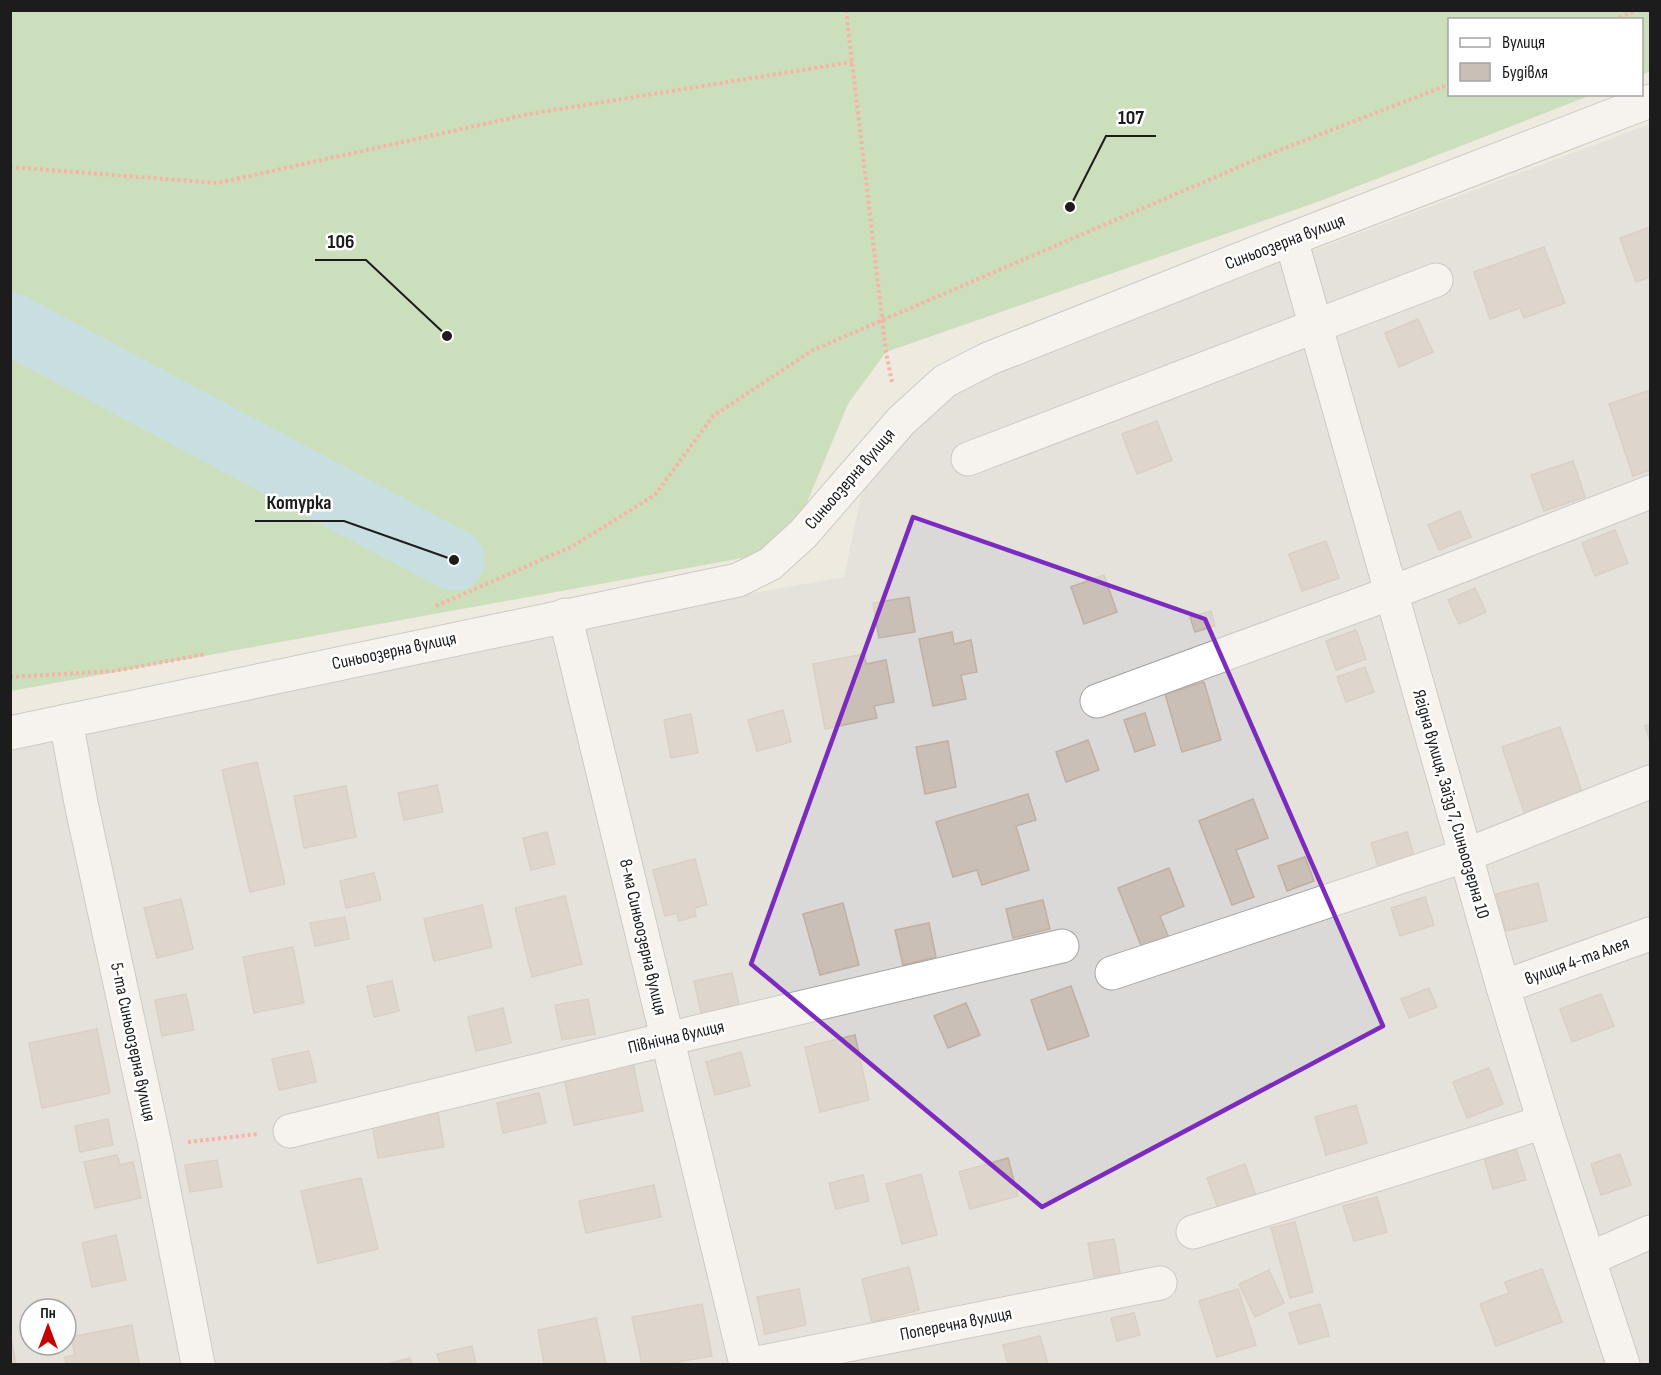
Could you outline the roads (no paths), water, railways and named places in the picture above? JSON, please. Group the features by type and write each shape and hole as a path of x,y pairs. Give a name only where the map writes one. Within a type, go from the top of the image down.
{"street":[{"name":"Синьоозерна вулиця","path":"10,733 738,580 770,564 803,534 901,421 945,381 988,359 1650,101"},
{"name":"Ягідна вулиця, Заїзд 7, Синьоозерна 10","path":"1291,239 1503,987 1589,1259 1615,1362"},
{"path":"968,459 1436,280"},
{"path":"1097,701 1391,593 1650,492"},
{"name":"8-ма Синьоозерна вулиця","path":"565,615 746,1365"},
{"name":"5-та Синьоозерна вулиця","path":"66,721 81,803 155,1145 198,1365"},
{"path":"1112,973 1466,855 1650,782"},
{"name":"вулиця 4-та Алея","path":"1503,987 1650,934"},
{"name":"Північна вулиця","path":"290,1131 1062,946"},
{"path":"1193,1232 1544,1122"},
{"path":"1589,1259 1650,1232"},
{"name":"Поперечна вулиця","path":"752,1365 1160,1283"}],"waterway":[{"path":"10,323 454,560"}],"place":[{"name":"107","path":"1070,207"},
{"name":"106","path":"447,336"},
{"name":"Котурка","path":"454,560"}]}
